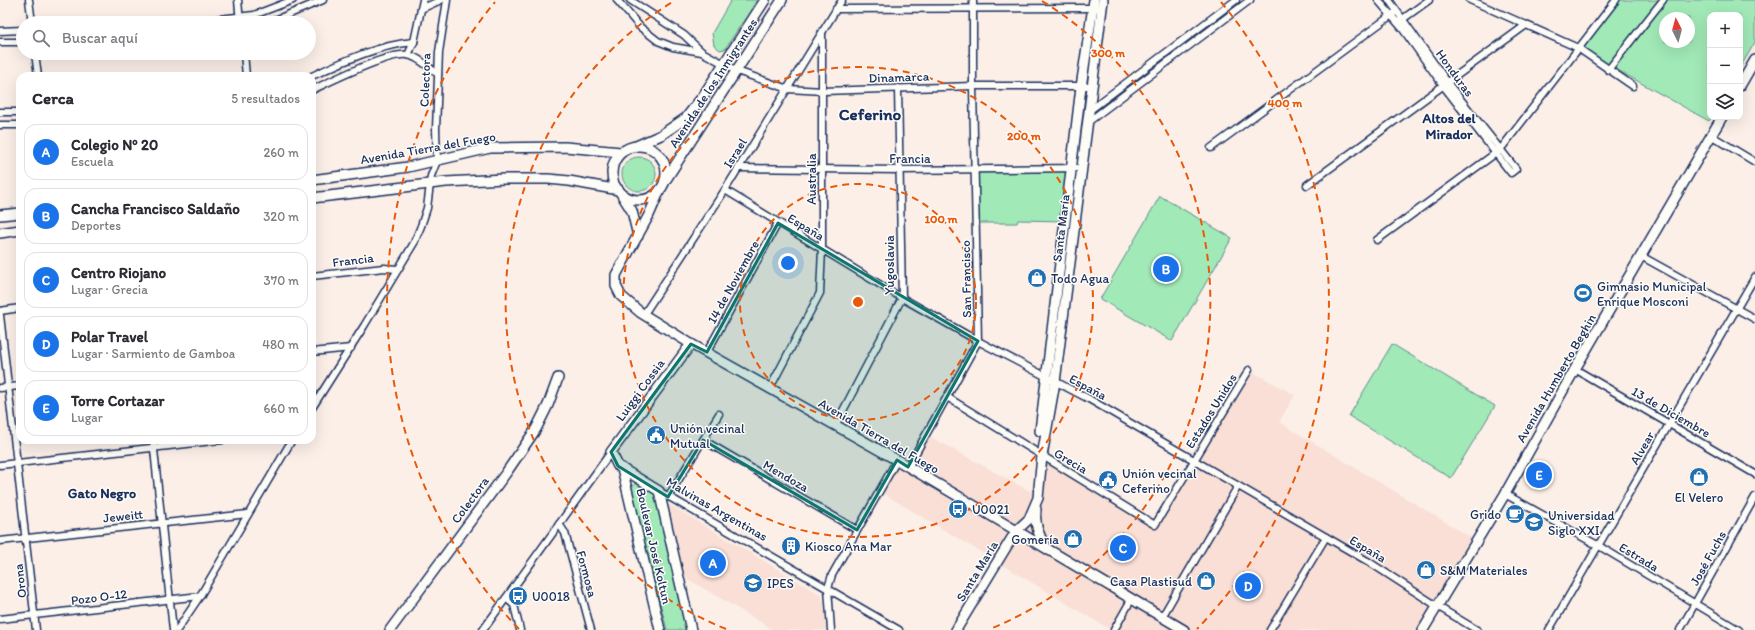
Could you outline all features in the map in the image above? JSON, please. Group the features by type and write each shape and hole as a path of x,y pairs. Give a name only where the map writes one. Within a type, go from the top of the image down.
{"street":[{"path":"29,0 31,16"},
{"path":"238,0 240,16"},
{"path":"253,16 293,0"},
{"path":"285,16 323,0"},
{"path":"408,55 414,42 423,0"},
{"path":"421,9 441,0"},
{"name":"Colectora","path":"351,348 397,269 414,243 422,226 430,184 437,161 436,129 438,74 442,22 447,0"},
{"path":"617,0 645,32 658,41 673,47 702,52"},
{"path":"630,0 684,35 702,52"},
{"name":"Avenida de los Inmigrantes","path":"636,146 661,135 686,118 723,65 765,0"},
{"name":"Avenida de los Inmigrantes","path":"665,181 782,0"},
{"name":"Israel","path":"644,314 739,168 788,89 822,30 842,0"},
{"name":"San Francisco","path":"908,467 978,341 973,86 973,0"},
{"path":"1090,110 1236,0"},
{"path":"1088,122 1250,0"},
{"name":"Honduras","path":"1378,0 1390,16 1400,21"},
{"name":"Honduras","path":"1390,0 1397,11 1400,21 1445,84 1497,152"},
{"path":"1400,21 1429,0"},
{"path":"1470,0 1578,48 1633,86"},
{"path":"1377,240 1497,152 1616,0"},
{"path":"1608,70 1663,0"},
{"path":"836,9 973,10 1098,4"},
{"name":"Santa María","path":"1077,168 1090,110 1098,4"},
{"name":"Santa María","path":"956,630 1019,528 1034,493 1051,380 1077,168 1081,87 1098,4"},
{"path":"1211,148 1397,11"},
{"path":"1307,185 1526,25"},
{"path":"0,30 16,30"},
{"name":"Australia","path":"770,388 820,293 822,249 822,30"},
{"path":"0,42 16,42"},
{"path":"316,74 374,51 401,43 414,42"},
{"name":"Dinamarca","path":"702,52 723,65 788,89 823,91 973,86 1092,86"},
{"path":"316,88 394,56 408,55 438,74"},
{"path":"36,60 37,72"},
{"path":"245,60 246,72"},
{"path":"1741,84 1755,60"},
{"name":"Yugoslavia","path":"835,426 902,298 898,170 898,88"},
{"path":"0,112 16,112"},
{"name":"Avenida Humberto Beghin","path":"1423,630 1505,494 1575,369 1720,120"},
{"path":"0,125 16,124"},
{"path":"1712,136 1755,162"},
{"path":"316,198 430,184 504,179 548,179 569,181 620,192 626,196 638,200 650,197 659,192 665,181 666,166 659,154 647,146 636,146 621,152 615,160 612,171 614,183 620,192 632,211 638,236"},
{"name":"Avenida Tierra del Fuego","path":"316,179 408,167 490,148 565,147 621,152"},
{"name":"Francia","path":"739,168 898,170 1077,168"},
{"name":"España","path":"725,190 902,298 978,341 1088,399 1193,459 1369,562 1477,630"},
{"name":"Avenida Tierra del Fuego","path":"659,192 638,236 618,269 615,281 621,296 644,314 691,344 1019,528 1046,548 1131,600 1184,630"},
{"path":"0,215 16,213"},
{"name":"14 de Noviembre","path":"707,352 778,223"},
{"path":"0,233 16,231"},
{"path":"1641,256 1755,319"},
{"name":"Francia","path":"316,276 384,268 397,269"},
{"name":"Alvear","path":"1549,630 1755,277"},
{"path":"0,311 16,309"},
{"name":"Orona","path":"0,315 36,630"},
{"name":"Luiggi Cossia","path":"611,452 691,344"},
{"path":"316,352 351,348"},
{"path":"316,402 351,348"},
{"name":"13 de Diciembre","path":"1575,369 1755,474"},
{"name":"Estados Unidos","path":"1155,525 1193,459 1249,370"},
{"name":"Colectora","path":"390,630 506,473 536,429 548,405 558,378"},
{"path":"0,388 16,386"},
{"name":"Grecia","path":"947,397 1155,525"},
{"path":"668,497 719,414"},
{"name":"Mendoza","path":"703,440 858,530"},
{"path":"154,444 173,630"},
{"path":"0,465 188,444"},
{"path":"177,630 200,596 288,444"},
{"path":"483,630 611,452"},
{"name":"Malvinas Argentinas","path":"611,452 618,466 668,497 899,630"},
{"name":"Santa María","path":"1019,528 1029,519 1038,498 1040,454"},
{"path":"830,630 828,588 832,575 897,460"},
{"name":"Boulevar José Koltun","path":"622,468 660,630"},
{"path":"1162,617 1238,486"},
{"name":"Boulevar José Koltun","path":"659,491 691,630"},
{"name":"Estrada","path":"1505,494 1599,546 1739,630"},
{"name":"José Fuchs","path":"1680,630 1755,497"},
{"path":"1038,498 1035,524 1040,539 1046,548"},
{"name":"Jeweitt","path":"0,541 248,514"},
{"name":"Formosa","path":"559,524 565,533 591,630"},
{"path":"1270,630 1326,538"},
{"name":"Pozo O-12","path":"0,619 200,596"},
{"path":"506,598 514,605 520,630"},
{"path":"1114,630 1131,600"}],"highlighted area":[{"path":"778,223 978,341 908,467 897,460 857,530 703,440 668,497 618,466 611,452 691,344 707,352"}],"shaded area":[{"path":"1249,370 1295,395 1279,422 1477,541 1423,630 1111,630 879,491 897,460 907,467 925,434 1033,493 1037,452 1155,525"},
{"path":"668,504 821,595 824,603 826,630 774,630 683,576 666,505"}],"green space":[{"path":"731,0 757,0 725,49 720,50 714,45 712,33"},
{"path":"1612,0 1755,0 1755,42 1743,63 1743,12 1707,12 1707,120 1578,48"},
{"path":"639,157 651,162 656,174 651,186 639,191 627,186 622,174 627,162"},
{"path":"975,169 1072,169 1065,221 1018,220 1017,223 976,223"},
{"path":"1160,196 1232,238 1172,341 1100,299"},
{"path":"1392,344 1495,406 1451,478 1349,416"},
{"path":"635,483 640,483 656,494 687,630 667,630 631,489"}],"place":[{"name":"Cancha Francisco Saldaño","path":"1166,269"},
{"name":"Todo Agua","path":"1037,278"},
{"name":"Gimnasio Municipal Enrique Mosconi","path":"1583,293"},
{"name":"Unión vecinal Mutual","path":"656,435"},
{"name":"Torre Cortazar","path":"1539,475"},
{"name":"El Velero","path":"1699,477"},
{"name":"Unión vecinal Ceferino","path":"1108,480"},
{"name":"U0021","path":"958,509"},
{"name":"Grido","path":"1515,514"},
{"name":"Universidad Siglo XXI","path":"1534,522"},
{"name":"Gomería","path":"1073,539"},
{"name":"Kiosco Ana Mar","path":"791,546"},
{"name":"Centro Riojano","path":"1123,548"},
{"name":"Colegio Nº 20","path":"713,563"},
{"name":"S&M Materiales","path":"1426,570"},
{"name":"Casa Plastisud","path":"1206,581"},
{"name":"IPES","path":"753,583"},
{"name":"Polar Travel","path":"1248,586"},
{"name":"U0018","path":"518,596"}],"district":[{"name":"Ceferino","path":"870,114"},
{"name":"Altos del Mirador","path":"1449,126"},
{"name":"Gato Negro","path":"102,493"}]}
